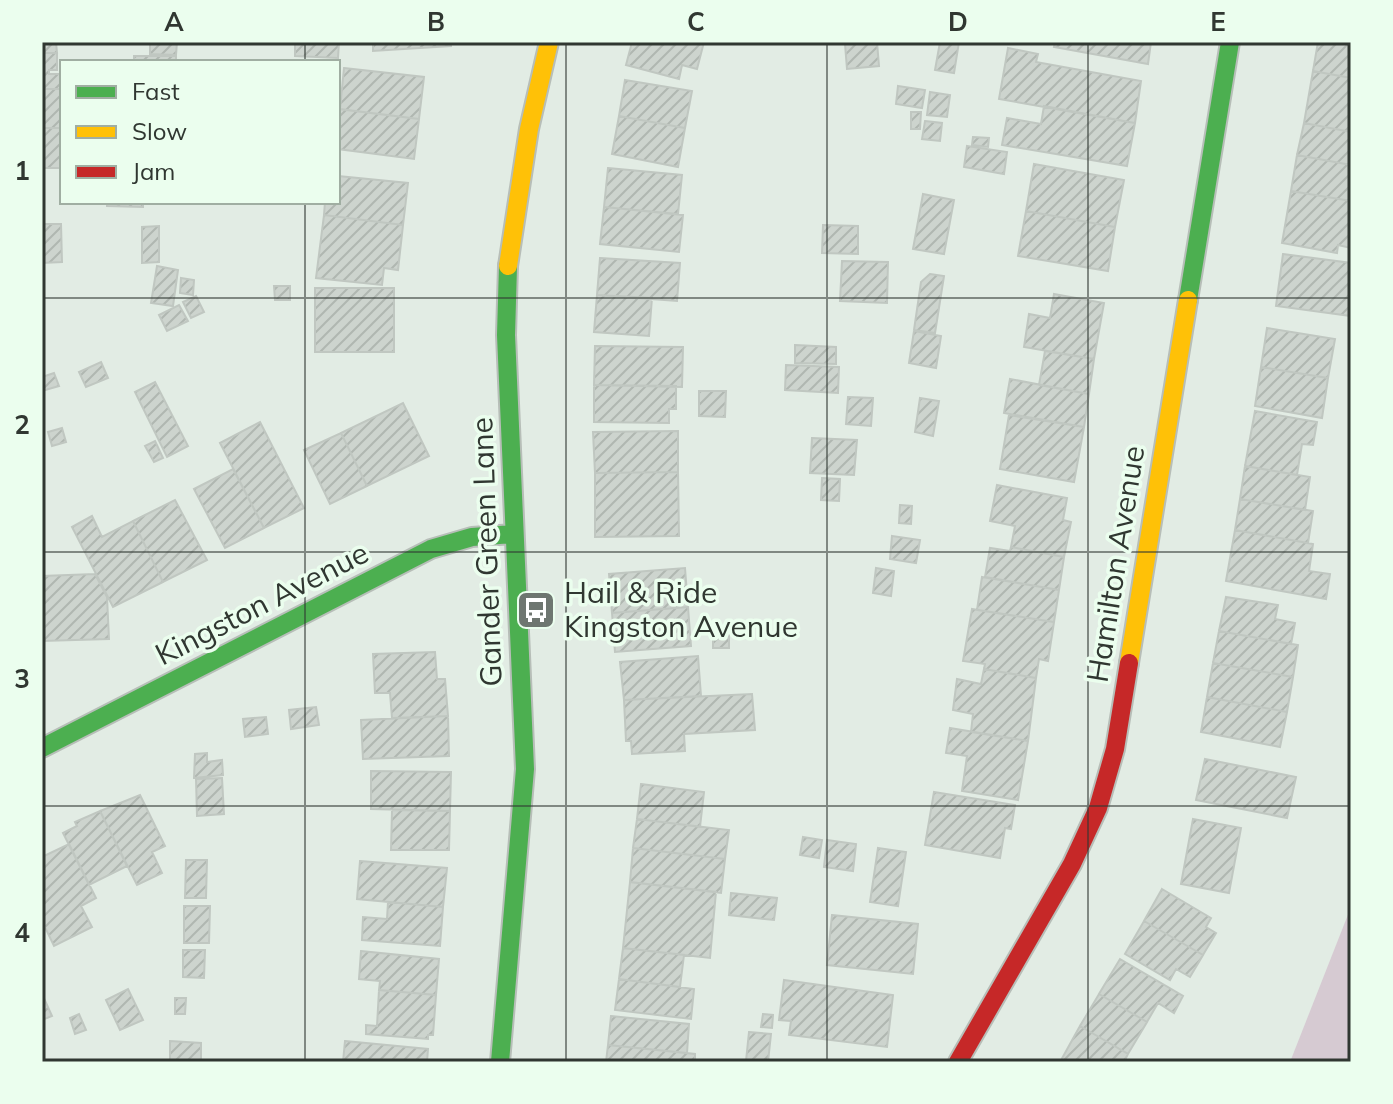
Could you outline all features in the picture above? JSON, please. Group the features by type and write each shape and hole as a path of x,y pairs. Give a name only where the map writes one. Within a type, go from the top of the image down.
{"street":[{"name":"Gander Green Lane","path":"500,1062 525,769 506,335 508,257 529,129 549,42"},
{"name":"Hamilton Avenue","path":"958,1062 1072,864 1098,808 1115,749 1230,42"},
{"name":"Kingston Avenue","path":"42,748 431,549 459,538 514,534"}],"shaded area":[{"path":"1351,907 1351,1062 1290,1062"}],"building":[{"path":"42,42 56,42 57,53 42,53"},
{"path":"150,42 177,42 176,55 150,54"},
{"path":"295,42 339,42 338,58 295,56"},
{"path":"373,42 451,42 451,46 373,51"},
{"path":"632,42 704,42 697,69 682,65 679,79 626,65"},
{"path":"877,42 879,66 847,69 845,44"},
{"path":"940,42 959,42 954,73 935,70"},
{"path":"1055,42 1151,42 1148,64 1054,47"},
{"path":"1318,42 1351,42 1351,78 1313,71"},
{"path":"1008,48 1038,54 1036,62 1141,81 1135,123 999,99"},
{"path":"42,53 57,53 57,70 49,70 49,74 60,74 60,89 42,89"},
{"path":"134,56 176,56 176,60 134,60"},
{"path":"344,68 424,77 419,119 340,109"},
{"path":"1313,71 1351,78 1351,132 1304,123"},
{"path":"625,80 692,91 685,128 619,116"},
{"path":"898,86 925,90 922,108 896,104"},
{"path":"42,89 60,89 60,128 42,128"},
{"path":"930,92 950,95 947,117 927,115"},
{"path":"1044,106 1135,123 1127,166 1002,145 1007,118 1041,124"},
{"path":"340,109 419,119 414,159 340,149"},
{"path":"911,112 921,112 920,129 911,129"},
{"path":"619,116 685,128 678,167 612,154"},
{"path":"925,121 942,123 940,141 922,139"},
{"path":"1304,123 1351,132 1351,165 1297,155"},
{"path":"42,128 60,128 60,168 42,168"},
{"path":"973,137 989,138 988,147 972,145"},
{"path":"967,146 1007,152 1004,174 964,167"},
{"path":"1297,155 1351,165 1351,201 1291,191"},
{"path":"1034,164 1124,180 1115,227 1026,211"},
{"path":"608,168 682,175 678,214 604,207"},
{"path":"340,176 408,183 403,225 324,215 325,204 340,204"},
{"path":"1291,191 1351,201 1351,248 1338,245 1337,253 1282,243"},
{"path":"923,194 954,200 944,254 913,249"},
{"path":"107,204 143,204 143,207"},
{"path":"604,207 683,215 679,252 600,244"},
{"path":"1026,211 1115,227 1108,271 1018,256"},
{"path":"324,215 403,225 398,270 384,268 382,285 316,278"},
{"path":"42,224 61,224 62,262 42,263"},
{"path":"823,225 858,226 858,254 822,253"},
{"path":"159,226 159,262 142,263 142,227"},
{"path":"1283,254 1351,263 1351,316 1276,306"},
{"path":"600,258 680,263 677,301 597,295"},
{"path":"842,261 888,262 887,303 840,301"},
{"path":"157,266 178,270 173,306 151,303"},
{"path":"930,274 944,276 935,333 914,330 921,282"},
{"path":"181,278 194,280 193,295 180,293"},
{"path":"274,286 290,286 290,300 275,300"},
{"path":"315,288 394,288 394,352 315,352"},
{"path":"1054,294 1104,303 1094,359 1024,347 1029,314 1050,318"},
{"path":"597,295 652,298 649,336 594,332"},
{"path":"196,296 204,312 191,318 183,302"},
{"path":"179,305 188,321 167,331 159,315"},
{"path":"1267,328 1335,339 1328,378 1261,367"},
{"path":"914,331 941,336 936,368 909,363"},
{"path":"795,345 836,347 836,364 795,363"},
{"path":"595,346 683,347 682,387 594,385"},
{"path":"1045,351 1094,359 1089,394 1039,385"},
{"path":"101,362 108,378 86,387 79,372"},
{"path":"786,365 839,367 838,393 785,390"},
{"path":"1261,367 1328,378 1322,418 1255,406"},
{"path":"54,373 59,386 42,391 42,377"},
{"path":"1010,379 1089,394 1084,427 1004,413"},
{"path":"155,382 188,446 167,457 135,392"},
{"path":"594,385 676,386 676,409 669,409 669,423 594,422"},
{"path":"699,391 726,391 725,417 699,416"},
{"path":"848,397 873,398 871,426 846,424"},
{"path":"920,398 939,401 933,436 915,432"},
{"path":"403,403 429,456 367,486 341,433"},
{"path":"1255,411 1317,422 1313,445 1302,444 1297,475 1245,466"},
{"path":"1009,415 1084,427 1074,482 1000,469"},
{"path":"260,422 304,508 264,528 220,443"},
{"path":"62,428 66,442 52,446 48,432"},
{"path":"678,431 678,472 595,473 593,432"},
{"path":"341,433 367,486 330,504 304,450"},
{"path":"812,438 857,440 854,475 810,473"},
{"path":"155,441 163,458 154,462 145,446"},
{"path":"1245,466 1310,477 1305,510 1240,499"},
{"path":"233,469 264,528 225,548 194,489"},
{"path":"678,472 679,536 595,537 595,473"},
{"path":"822,478 840,479 839,501 821,500"},
{"path":"997,485 1067,498 1063,520 1071,522 1064,557 1011,547 1015,526 990,521"},
{"path":"1240,499 1313,511 1308,543 1235,530"},
{"path":"175,500 207,560 163,582 133,521"},
{"path":"900,505 912,506 911,524 899,523"},
{"path":"92,516 102,537 133,521 163,582 113,607 72,527"},
{"path":"1235,530 1313,544 1309,571 1330,574 1326,599 1226,581"},
{"path":"892,536 920,540 916,563 890,559"},
{"path":"1011,547 1064,557 1059,590 985,577 990,548 1010,551"},
{"path":"685,568 688,607 612,613 609,574"},
{"path":"876,568 894,571 891,596 873,593"},
{"path":"95,574 107,597 109,639 42,641 42,576"},
{"path":"982,577 1059,590 1054,622 977,610"},
{"path":"1226,597 1278,605 1275,619 1295,623 1291,644 1219,631"},
{"path":"688,607 691,646 615,652 612,613"},
{"path":"972,609 1054,622 1048,661 1039,659 1036,678 984,669 985,664 963,661"},
{"path":"1219,631 1298,645 1293,677 1213,663"},
{"path":"713,633 729,633 729,648 713,648"},
{"path":"435,652 437,679 445,679 448,716 392,718 390,693 375,693 373,654"},
{"path":"698,656 701,696 624,700 620,662"},
{"path":"1213,663 1293,677 1287,712 1207,697"},
{"path":"984,669 1036,678 1028,741 971,732 973,714 953,710 957,679 981,684"},
{"path":"752,694 755,730 684,734 685,751 632,754 631,741 626,741 624,700"},
{"path":"1207,697 1287,712 1280,747 1201,732"},
{"path":"316,707 319,725 291,729 289,710"},
{"path":"448,716 449,756 363,759 361,720"},
{"path":"266,717 268,734 245,737 243,719"},
{"path":"950,728 1028,741 1018,800 962,791 967,756 946,753"},
{"path":"207,753 207,762 222,760 223,775 194,778 195,754"},
{"path":"1205,759 1296,777 1287,818 1196,800"},
{"path":"371,771 451,772 450,811 371,809"},
{"path":"222,778 224,814 197,816 196,779"},
{"path":"641,784 704,792 700,827 637,819"},
{"path":"934,792 1015,805 1011,829 1005,828 1000,858 925,845"},
{"path":"140,795 165,846 152,852 162,873 137,885 100,811"},
{"path":"392,810 450,811 449,850 391,850"},
{"path":"100,811 127,866 89,885 63,833 77,826 75,822"},
{"path":"637,819 729,830 725,859 633,848"},
{"path":"1193,819 1241,828 1229,893 1181,884"},
{"path":"803,837 822,840 819,858 800,855"},
{"path":"827,840 856,844 853,871 824,867"},
{"path":"69,844 96,898 81,906 92,927 54,946 42,921 42,857"},
{"path":"633,848 725,859 721,893 630,882"},
{"path":"878,848 906,852 898,906 870,902"},
{"path":"186,860 207,860 206,898 185,898"},
{"path":"360,861 447,868 443,907 357,899"},
{"path":"630,882 716,892 710,958 623,948"},
{"path":"1162,889 1211,918 1206,927 1216,933 1203,955 1144,921"},
{"path":"731,893 777,898 774,920 729,915"},
{"path":"388,902 443,907 440,946 362,940 363,917 387,919"},
{"path":"184,906 210,906 209,943 184,943"},
{"path":"832,915 918,924 913,974 827,965"},
{"path":"1144,921 1203,955 1190,977 1176,969 1170,980 1125,954"},
{"path":"623,948 684,955 680,987 619,979"},
{"path":"183,950 205,950 204,978 183,977"},
{"path":"361,951 439,959 436,995 379,990 380,981 359,979"},
{"path":"1120,959 1183,996 1174,1013 1158,1003 1147,1022 1099,994"},
{"path":"619,979 694,989 691,1019 615,1010"},
{"path":"784,980 893,995 887,1047 789,1035 791,1021 779,1020"},
{"path":"128,989 143,1020 120,1030 106,1000"},
{"path":"379,990 436,995 433,1035 428,1035 428,1039 366,1034 366,1025 377,1026"},
{"path":"42,994 52,1016 42,1020"},
{"path":"1099,994 1147,1022 1128,1054 1080,1026"},
{"path":"175,998 186,998 185,1014 175,1014"},
{"path":"79,1014 86,1030 75,1034 70,1018"},
{"path":"763,1014 773,1015 772,1028 761,1027"},
{"path":"611,1016 689,1024 687,1053 608,1045"},
{"path":"1080,1026 1128,1054 1124,1062 1060,1062"},
{"path":"749,1032 771,1034 768,1062 746,1061"},
{"path":"170,1041 201,1043 201,1062 170,1062"},
{"path":"345,1041 428,1049 427,1062 343,1062"},
{"path":"608,1045 695,1054 695,1062 606,1062"}],"traffic: fast":[{"path":"1188,300 1230,42"},
{"path":"500,1062 525,769 506,335 508,266"},
{"path":"42,748 431,549 472,537 514,534"}],"traffic: slow":[{"path":"508,266 529,129 549,42"},
{"path":"1129,663 1188,300"}],"traffic: jam":[{"path":"958,1062 1072,864 1098,808 1115,749 1129,663"}],"place":[{"name":"Hail & Ride Kingston Avenue","path":"536,610"}]}
